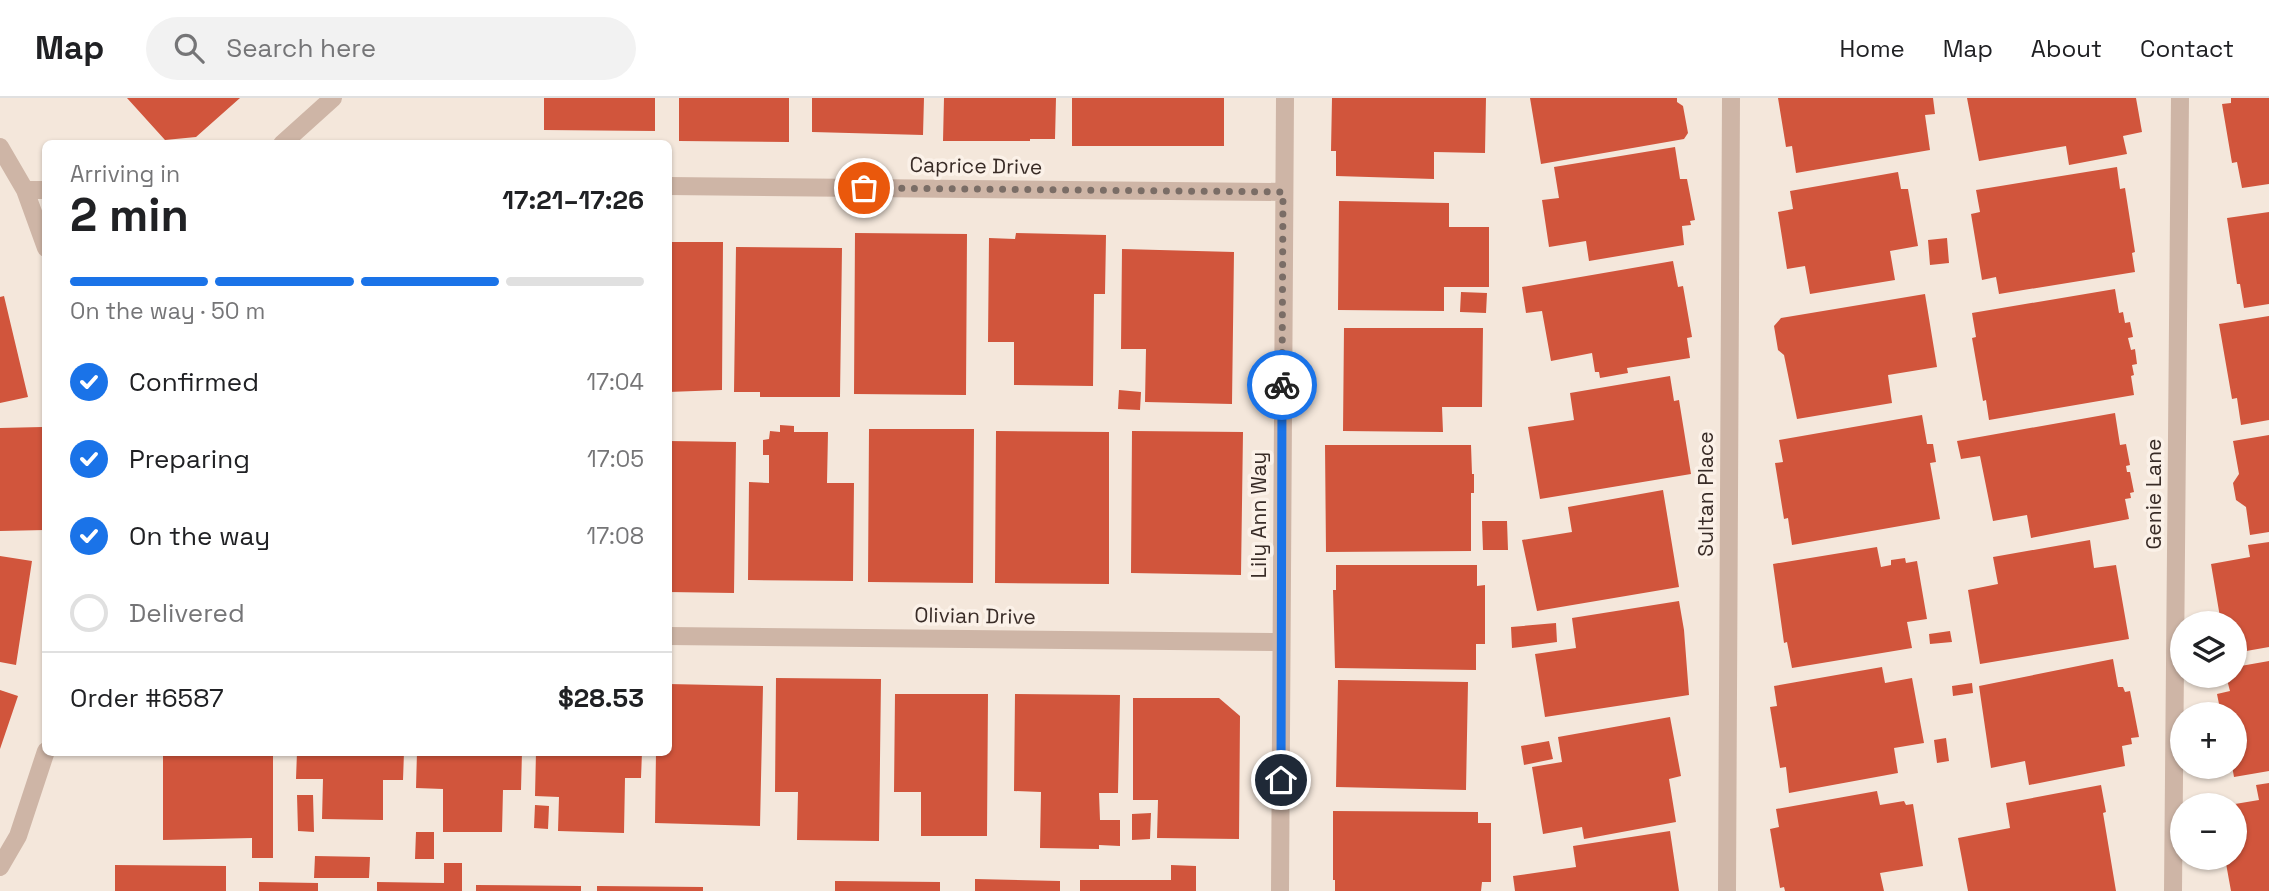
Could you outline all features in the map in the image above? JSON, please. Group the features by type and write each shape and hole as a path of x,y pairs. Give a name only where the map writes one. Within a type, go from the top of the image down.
{"lane":[{"path":"286,140 333,98"},
{"name":"Lily Ann Way","path":"1280,891 1285,98"},
{"name":"Sultan Place","path":"1727,891 1731,98"},
{"name":"Genie Lane","path":"2173,891 2180,98"},
{"path":"0,147 25,190 42,237"},
{"name":"Caprice Drive","path":"672,186 1283,192"},
{"path":"25,190 42,190"},
{"name":"Olivian Drive","path":"672,636 1282,642"},
{"path":"0,867 18,836 44,756"}],"building":[{"path":"127,98 240,98 196,137 165,140"},
{"path":"544,98 655,98 655,131 544,130"},
{"path":"679,98 789,98 789,142 679,141"},
{"path":"812,98 924,98 923,135 812,132"},
{"path":"944,98 1056,98 1055,139 943,141"},
{"path":"1072,98 1224,98 1224,146 1072,146"},
{"path":"1332,98 1486,98 1485,153 1434,152 1434,179 1336,176 1336,151 1331,151"},
{"path":"1530,98 1677,98 1677,102 1683,106 1688,133 1684,139 1541,164"},
{"path":"1778,98 1933,98 1935,114 1925,115 1930,150 1796,173 1792,146 1786,147"},
{"path":"1967,98 2136,98 2142,132 2123,136 2127,154 2069,165 2066,146 1979,161"},
{"path":"2231,98 2269,98 2269,184 2242,188 2237,162 2232,163 2222,104 2231,103"},
{"path":"1675,147 1680,179 1687,179 1695,220 1690,221 1691,225 1682,226 1684,245 1589,261 1586,241 1549,247 1542,200 1559,198 1554,167"},
{"path":"2117,167 2120,189 2125,188 2135,252 2132,253 2135,272 1999,294 1996,277 1982,280 1971,214 1980,212 1976,190"},
{"path":"1898,172 1901,189 1908,189 1918,246 1890,251 1895,280 1810,294 1805,266 1787,269 1778,212 1793,209 1790,191"},
{"path":"1339,201 1449,203 1449,227 1489,227 1489,287 1444,287 1444,311 1338,310"},
{"path":"2269,212 2269,304 2244,308 2240,284 2237,284 2227,218"},
{"path":"855,233 967,234 966,395 854,394"},
{"path":"1016,233 1106,235 1105,294 1094,294 1093,386 1014,385 1014,342 988,342 989,238 1015,239"},
{"path":"1947,238 1949,263 1930,265 1928,240"},
{"path":"672,242 723,242 722,390 672,392"},
{"path":"736,247 842,248 840,397 760,397 760,392 734,392"},
{"path":"1122,249 1234,252 1232,404 1145,402 1146,349 1121,349"},
{"path":"1673,261 1678,287 1683,286 1692,337 1687,338 1690,358 1627,368 1628,373 1600,378 1599,372 1595,372 1592,353 1551,361 1542,311 1526,313 1522,287"},
{"path":"2115,289 2119,313 2123,312 2125,323 2130,322 2133,337 2128,338 2131,350 2135,349 2137,364 2132,365 2134,395 1989,420 1972,338 1976,337 1972,313"},
{"path":"1461,292 1487,293 1486,313 1460,312"},
{"path":"1925,294 1937,367 1888,375 1892,403 1797,419 1784,355 1778,350 1774,326 1781,318"},
{"path":"4,296 28,397 0,403 0,297"},
{"path":"2269,316 2269,420 2241,425 2237,398 2232,399 2219,324"},
{"path":"1344,328 1483,328 1482,407 1442,407 1443,432 1343,431"},
{"path":"1670,376 1674,401 1679,400 1691,474 1540,499 1528,427 1574,420 1570,393"},
{"path":"1119,390 1141,392 1140,410 1118,409"},
{"path":"2115,413 2120,445 2126,444 2130,465 2126,466 2127,472 2130,472 2134,492 2130,493 2131,498 2125,499 2129,519 2031,538 2027,515 1993,521 1980,456 1961,459 1957,441"},
{"path":"1922,415 1927,444 1933,444 1936,462 1930,463 1940,519 1792,545 1788,518 1784,519 1775,463 1783,462 1779,440"},
{"path":"780,425 794,426 794,432 828,432 827,483 854,483 853,581 748,580 749,482 769,483 769,455 763,455 763,440 769,439 770,431 780,432"},
{"path":"42,427 42,530 0,531 0,428"},
{"path":"869,429 974,429 973,583 868,582"},
{"path":"996,431 1109,432 1109,584 995,583"},
{"path":"1132,431 1243,432 1241,575 1131,573"},
{"path":"2269,435 2269,532 2250,535 2246,507 2236,500 2233,483 2239,474 2233,441"},
{"path":"672,441 736,442 734,593 672,592"},
{"path":"1325,445 1471,445 1474,493 1471,493 1471,551 1326,552"},
{"path":"1663,490 1679,587 1537,611 1522,540 1572,532 1568,507"},
{"path":"1482,521 1507,521 1508,550 1483,550"},
{"path":"2090,540 2094,568 2116,565 2129,639 1980,664 1968,590 1998,584 1993,557"},
{"path":"2269,542 2269,647 2247,651 2247,611 2219,611 2211,564 2250,557 2248,545"},
{"path":"1877,547 1881,567 1891,565 1891,560 1905,558 1906,563 1917,561 1927,619 1907,622 1912,648 1792,668 1787,642 1784,643 1773,564"},
{"path":"0,556 32,561 16,665 0,662"},
{"path":"1336,565 1477,565 1477,586 1485,585 1485,644 1476,644 1476,670 1335,668 1333,590 1336,590"},
{"path":"1679,601 1689,695 1545,717 1535,654 1576,648 1572,618"},
{"path":"1556,623 1557,642 1512,648 1511,627"},
{"path":"1950,631 1952,642 1930,644 1929,634"},
{"path":"2113,659 2118,687 2123,687 2125,692 2130,691 2139,737 2131,738 2132,744 2122,746 2125,766 2029,785 2025,761 1991,768 1979,686"},
{"path":"2269,661 2269,771 2247,775 2247,702 2219,702 2217,694 2230,691 2229,688 2247,688 2247,665"},
{"path":"1882,667 1885,683 1912,678 1924,743 1894,748 1898,773 1789,793 1786,767 1780,768 1770,707 1777,706 1774,686"},
{"path":"776,678 881,679 879,841 797,840 798,792 775,792"},
{"path":"1338,680 1468,682 1466,790 1336,787"},
{"path":"1972,683 1973,693 1953,696 1952,686"},
{"path":"672,684 763,686 760,826 655,823 656,756 672,756"},
{"path":"0,690 18,696 0,749"},
{"path":"895,694 988,694 987,836 921,836 921,792 894,792"},
{"path":"1015,694 1120,695 1118,793 1099,793 1100,820 1120,820 1120,846 1099,845 1099,849 1040,848 1041,792 1014,791"},
{"path":"1133,698 1219,698 1240,716 1239,839 1157,838 1158,800 1133,800"},
{"path":"1670,717 1681,776 1669,779 1676,822 1584,839 1582,827 1543,834 1532,767 1562,762 1558,737"},
{"path":"1946,738 1949,761 1937,763 1934,740"},
{"path":"1549,741 1553,759 1524,765 1521,746"},
{"path":"163,756 273,756 273,858 252,858 252,838 163,840"},
{"path":"297,756 404,756 403,780 383,780 383,820 322,819 323,779 296,779"},
{"path":"417,756 522,756 521,790 503,790 502,832 443,832 443,789 416,788"},
{"path":"536,756 642,756 641,778 625,778 624,833 558,831 559,797 535,796"},
{"path":"2269,783 2269,891 2231,891 2227,870 2247,870 2247,802 2259,800 2256,785"},
{"path":"2101,785 2116,891 1968,891 1958,838 2010,828 2006,803"},
{"path":"1877,791 1880,805 1904,801 1906,805 1913,804 1923,866 1880,873 1884,891 1785,891 1784,887 1780,888 1770,829 1779,827 1776,809"},
{"path":"297,795 313,795 314,832 298,831"},
{"path":"535,805 549,806 548,829 534,828"},
{"path":"1333,811 1478,812 1478,823 1491,823 1491,882 1482,882 1481,891 1335,891"},
{"path":"1151,813 1150,839 1132,840 1132,814"},
{"path":"1670,831 1679,891 1515,891 1513,876 1576,867 1573,846"},
{"path":"416,832 434,832 434,859 415,859"},
{"path":"315,856 370,857 369,878 314,878"},
{"path":"444,863 462,863 462,891 377,891 377,882 444,883"},
{"path":"115,865 226,866 226,891 115,891"},
{"path":"1171,865 1196,866 1196,891 1080,891 1080,880 1171,880"},
{"path":"975,879 1060,881 1060,891 975,891"},
{"path":"835,881 940,882 940,891 835,891"},
{"path":"259,882 318,883 318,891 259,891"},
{"path":"476,885 581,886 581,891 476,891"},
{"path":"597,886 703,887 703,891 597,891"}],"way so far":[{"path":"864,188 1283,192 1282,385"}],"route":[{"path":"1281,780 1282,385"}]}
